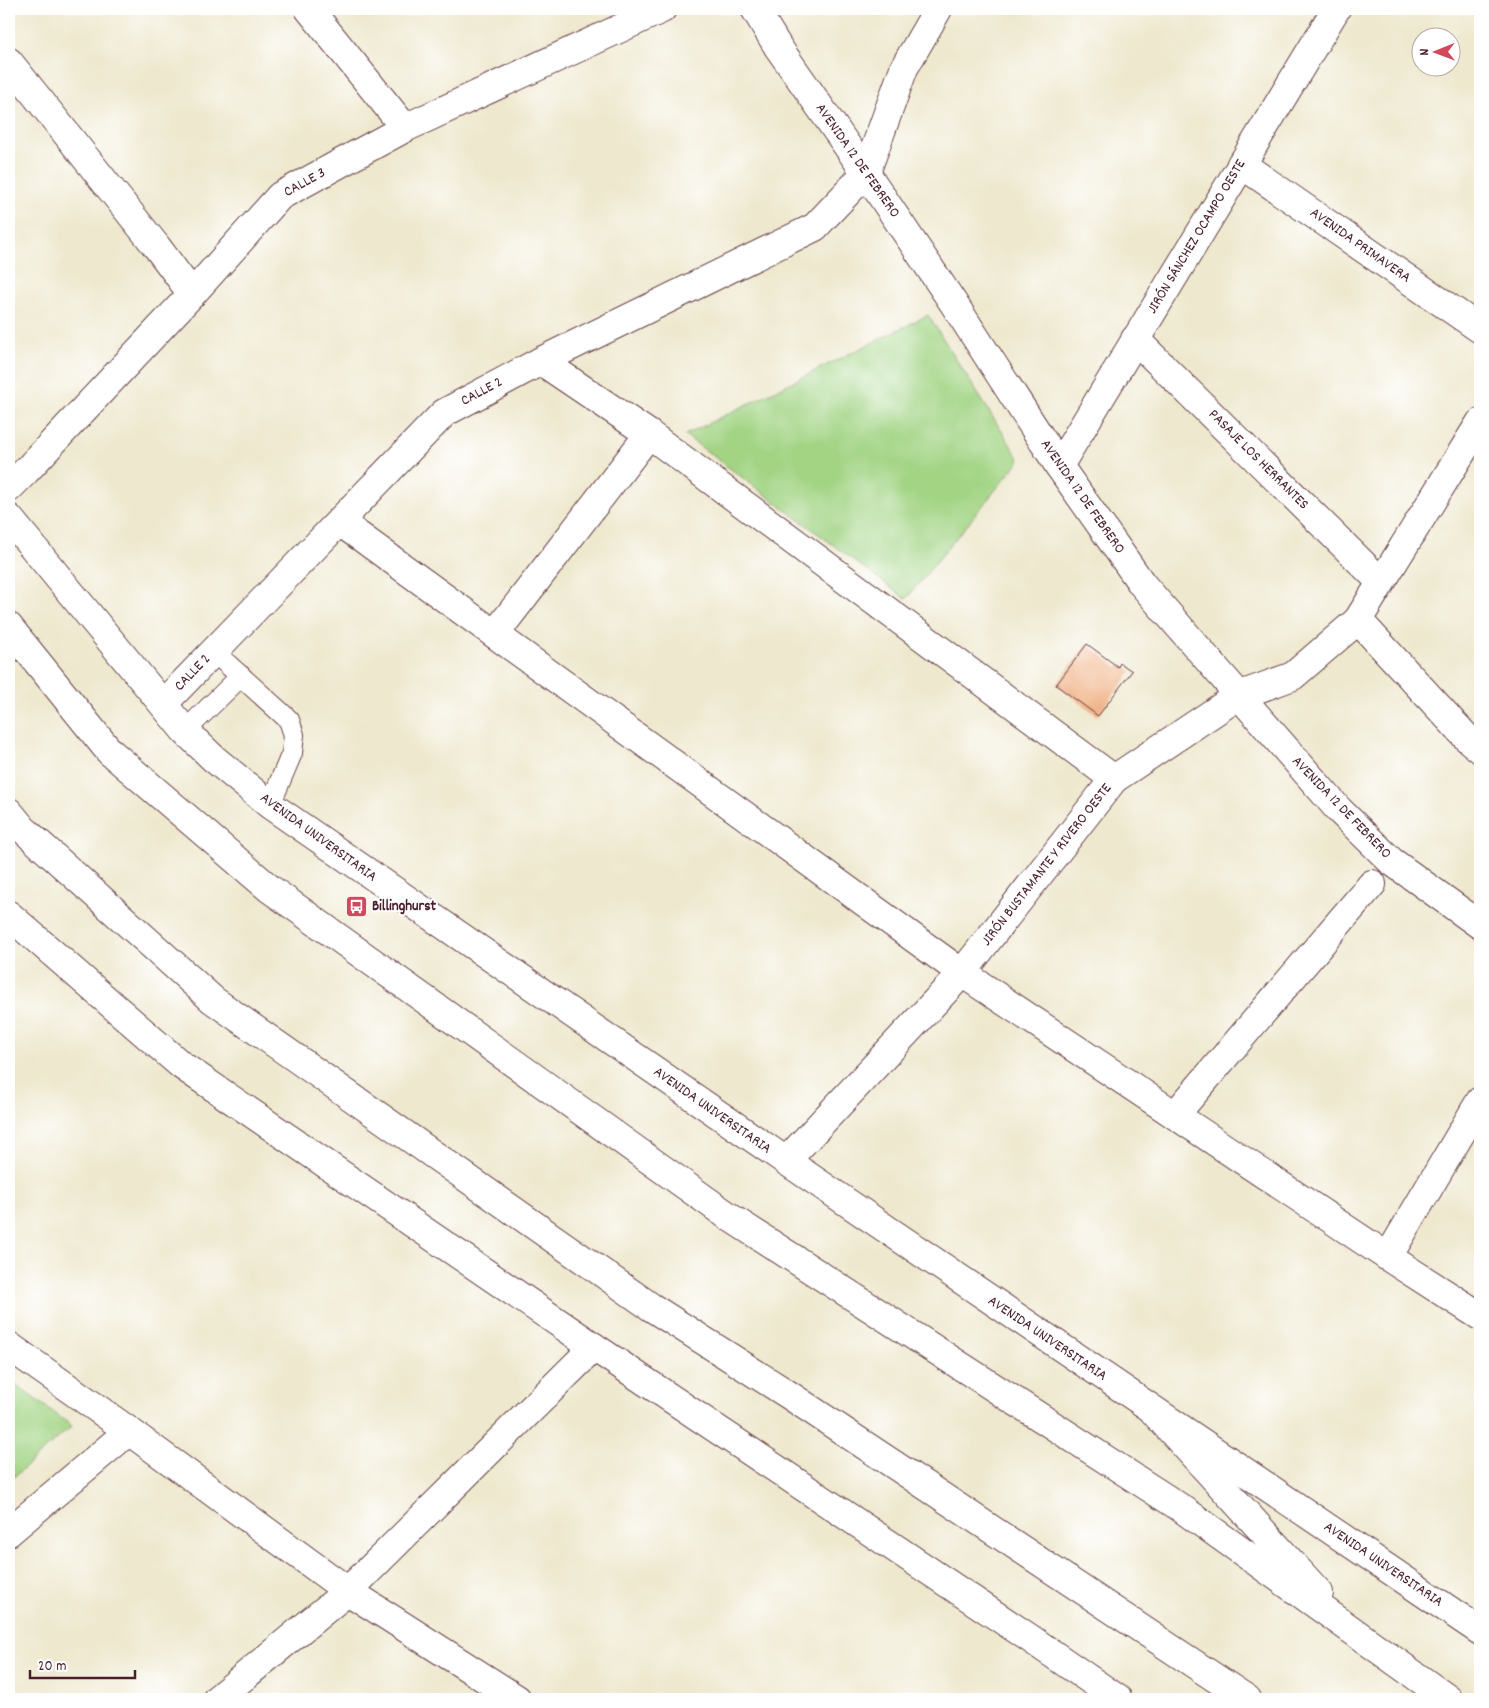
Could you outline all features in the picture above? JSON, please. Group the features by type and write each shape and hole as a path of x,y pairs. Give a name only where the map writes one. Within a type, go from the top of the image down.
{"street":[{"path":"309,9 405,128"},
{"name":"CALLE 3","path":"9,488 192,294 280,196 405,128 662,9"},
{"name":"AVENIDA 12 DE FEBRERO","path":"755,9 778,47 866,172 952,301 1059,466 1142,584 1339,810 1385,854 1480,925"},
{"path":"866,172 904,68 938,9"},
{"name":"JIRÓN SÁNCHEZ OCAMPO OESTE","path":"1059,466 1240,164 1336,9"},
{"path":"9,62 192,294"},
{"name":"AVENIDA PRIMAVERA","path":"1240,164 1480,329"},
{"name":"CALLE 2","path":"164,703 444,413 541,361 815,227 866,172"},
{"name":"PASAJE LOS HERRANTES","path":"1135,338 1381,582"},
{"path":"541,361 649,434 1114,779"},
{"name":"JIRÓN BUSTAMANTE Y RIVERO OESTE","path":"786,1162 962,973 1114,779 1238,696 1293,676 1358,620 1480,423"},
{"path":"494,634 649,434"},
{"name":"AVENIDA UNIVERSITARIA","path":"9,518 186,730 213,758 270,805 786,1162 1154,1412 1480,1630"},
{"path":"340,522 962,973 1388,1257 1480,1316"},
{"path":"1358,620 1468,739 1480,749"},
{"path":"9,627 109,751 270,890 730,1218 1181,1508 1448,1699"},
{"path":"9,812 23,829 213,1000 651,1307 797,1400 1246,1699"},
{"path":"1175,1115 1372,884"},
{"path":"9,915 181,1065 594,1347 1118,1699"},
{"path":"1388,1257 1480,1100"},
{"path":"9,1346 348,1591 517,1699"},
{"path":"217,1699 348,1591 594,1347"},
{"path":"1154,1412 1356,1633"},
{"path":"9,1532 129,1431"}],"lane":[{"path":"214,652 289,720 294,735 292,752 270,805"},
{"path":"186,730 241,676"}],"green space":[{"path":"928,315 1020,460 906,599 685,435"},
{"path":"9,1380 72,1426 9,1481"}],"building":[{"path":"1087,644 1118,667 1120,663 1132,671 1098,716 1056,685"}],"place":[{"name":"Billinghurst","path":"356,907"}]}
